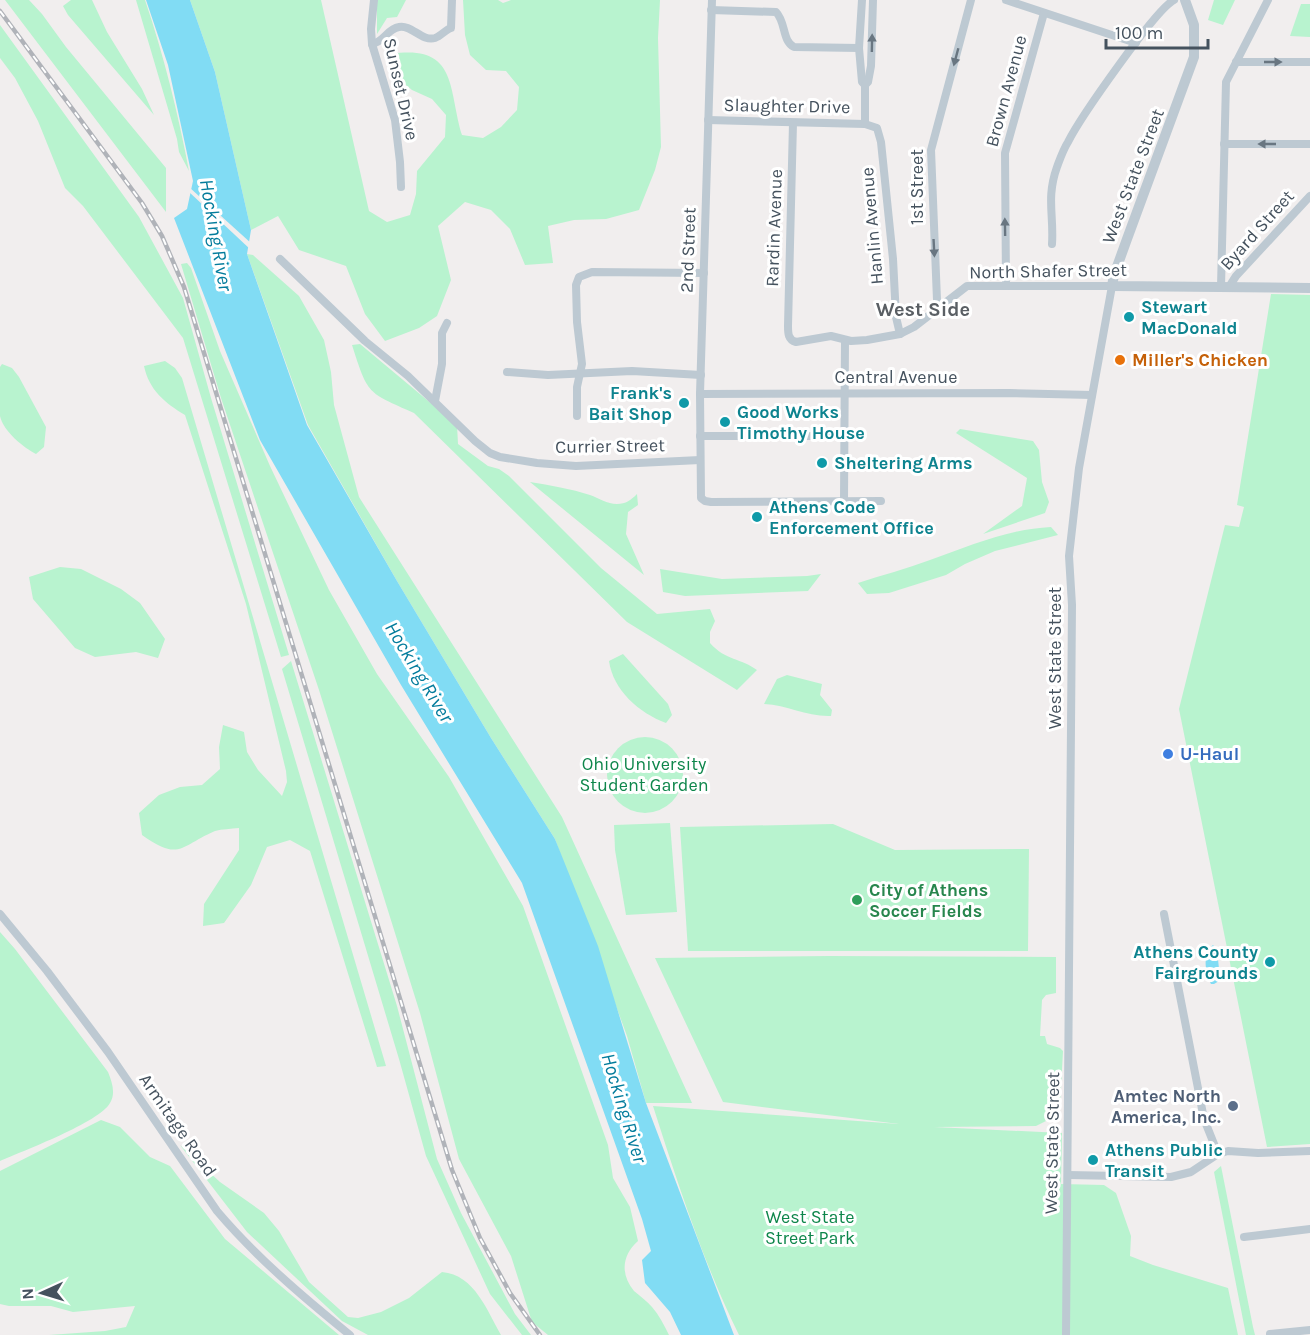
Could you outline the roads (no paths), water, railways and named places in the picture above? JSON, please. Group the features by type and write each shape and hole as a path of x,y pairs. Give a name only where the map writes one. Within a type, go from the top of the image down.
{"street":[{"name":"Sunset Drive","path":"374,0 372,45 395,120 401,187"},
{"path":"372,45 380,42 389,32 399,27 404,27 429,39 435,38 451,28 452,0"},
{"name":"2nd Street","path":"712,0 700,394 700,488 703,500 711,502 844,500"},
{"path":"862,0 859,48 861,82 865,85"},
{"path":"865,124 865,85 868,82 871,66 873,0"},
{"name":"1st Street","path":"939,307 936,289 931,150 971,0"},
{"path":"1006,0 1136,44"},
{"path":"1052,244 1050,197 1063,152 1085,114 1136,44 1164,7 1174,0"},
{"name":"West State Street","path":"1066,1335 1072,605 1069,556 1079,468 1114,275 1194,57 1194,25 1185,0"},
{"path":"1225,287 1226,82 1268,0"},
{"path":"711,10 776,12 783,21 788,42 794,47 859,48"},
{"name":"Brown Avenue","path":"1006,286 1005,155 1044,13"},
{"path":"1236,62 1310,62"},
{"name":"Slaughter Drive","path":"708,120 865,124"},
{"name":"Rardin Avenue","path":"788,335 793,123"},
{"name":"Hanlin Avenue","path":"865,124 877,128 879,135 888,207 896,317 900,334"},
{"path":"1224,144 1310,144"},
{"name":"Byard Street","path":"1225,287 1310,196"},
{"name":"Currier Street","path":"280,259 365,341 435,401 490,453 500,457 537,463 576,466 700,460"},
{"path":"577,416 581,356 576,285 582,275 592,272 704,273"},
{"name":"North Shafer Street","path":"788,335 795,342 831,336 845,340 878,339 900,334 914,327 967,286 1310,288"},
{"path":"435,401 442,364 442,333 447,322"},
{"path":"845,340 844,500 881,501"},
{"path":"507,372 542,375 632,371 701,375"},
{"name":"Central Avenue","path":"700,394 1092,395"},
{"path":"700,436 844,436"},
{"name":"Armitage Road","path":"0,914 47,971 108,1052 230,1226 314,1306 350,1335"},
{"path":"1164,914 1204,1119 1218,1154"},
{"path":"1068,1175 1171,1177 1191,1172 1218,1154 1228,1151 1262,1153 1310,1150"},
{"path":"1244,1237 1310,1230"},
{"path":"1270,1334 1310,1330"}],"water":[{"name":"Hocking River","path":"146,0 190,0 215,72 251,230 247,254 307,425 491,738 555,839 598,946 646,1103 734,1335 681,1335 670,1312 645,1283 642,1260 651,1251 642,1219 522,883 401,685 260,440 174,218 187,209 193,181 168,65"},
{"path":"1213,945 1217,950 1220,978 1219,981 1211,984 1207,974 1206,958"}],"railway":[{"path":"0,11 142,203 162,236 184,287 452,1170 480,1238 510,1293 540,1335"}],"place":[{"name":"Stewart MacDonald","path":"1129,317"},
{"name":"Miller's Chicken","path":"1120,360"},
{"name":"Frank's Bait Shop","path":"684,403"},
{"name":"Good Works Timothy House","path":"725,422"},
{"name":"Sheltering Arms","path":"822,463"},
{"name":"Athens Code Enforcement Office","path":"757,517"},
{"name":"U-Haul","path":"1168,754"},
{"name":"City of Athens Soccer Fields","path":"857,900"},
{"name":"Athens County Fairgrounds","path":"1270,962"},
{"name":"Amtec North America, Inc.","path":"1233,1106"},
{"name":"Athens Public Transit","path":"1093,1160"}],"district":[{"name":"West Side","path":"923,309"}],"park label":[{"name":"Ohio University Student Garden","path":"644,774"},
{"name":"West State Street Park","path":"810,1227"}]}
